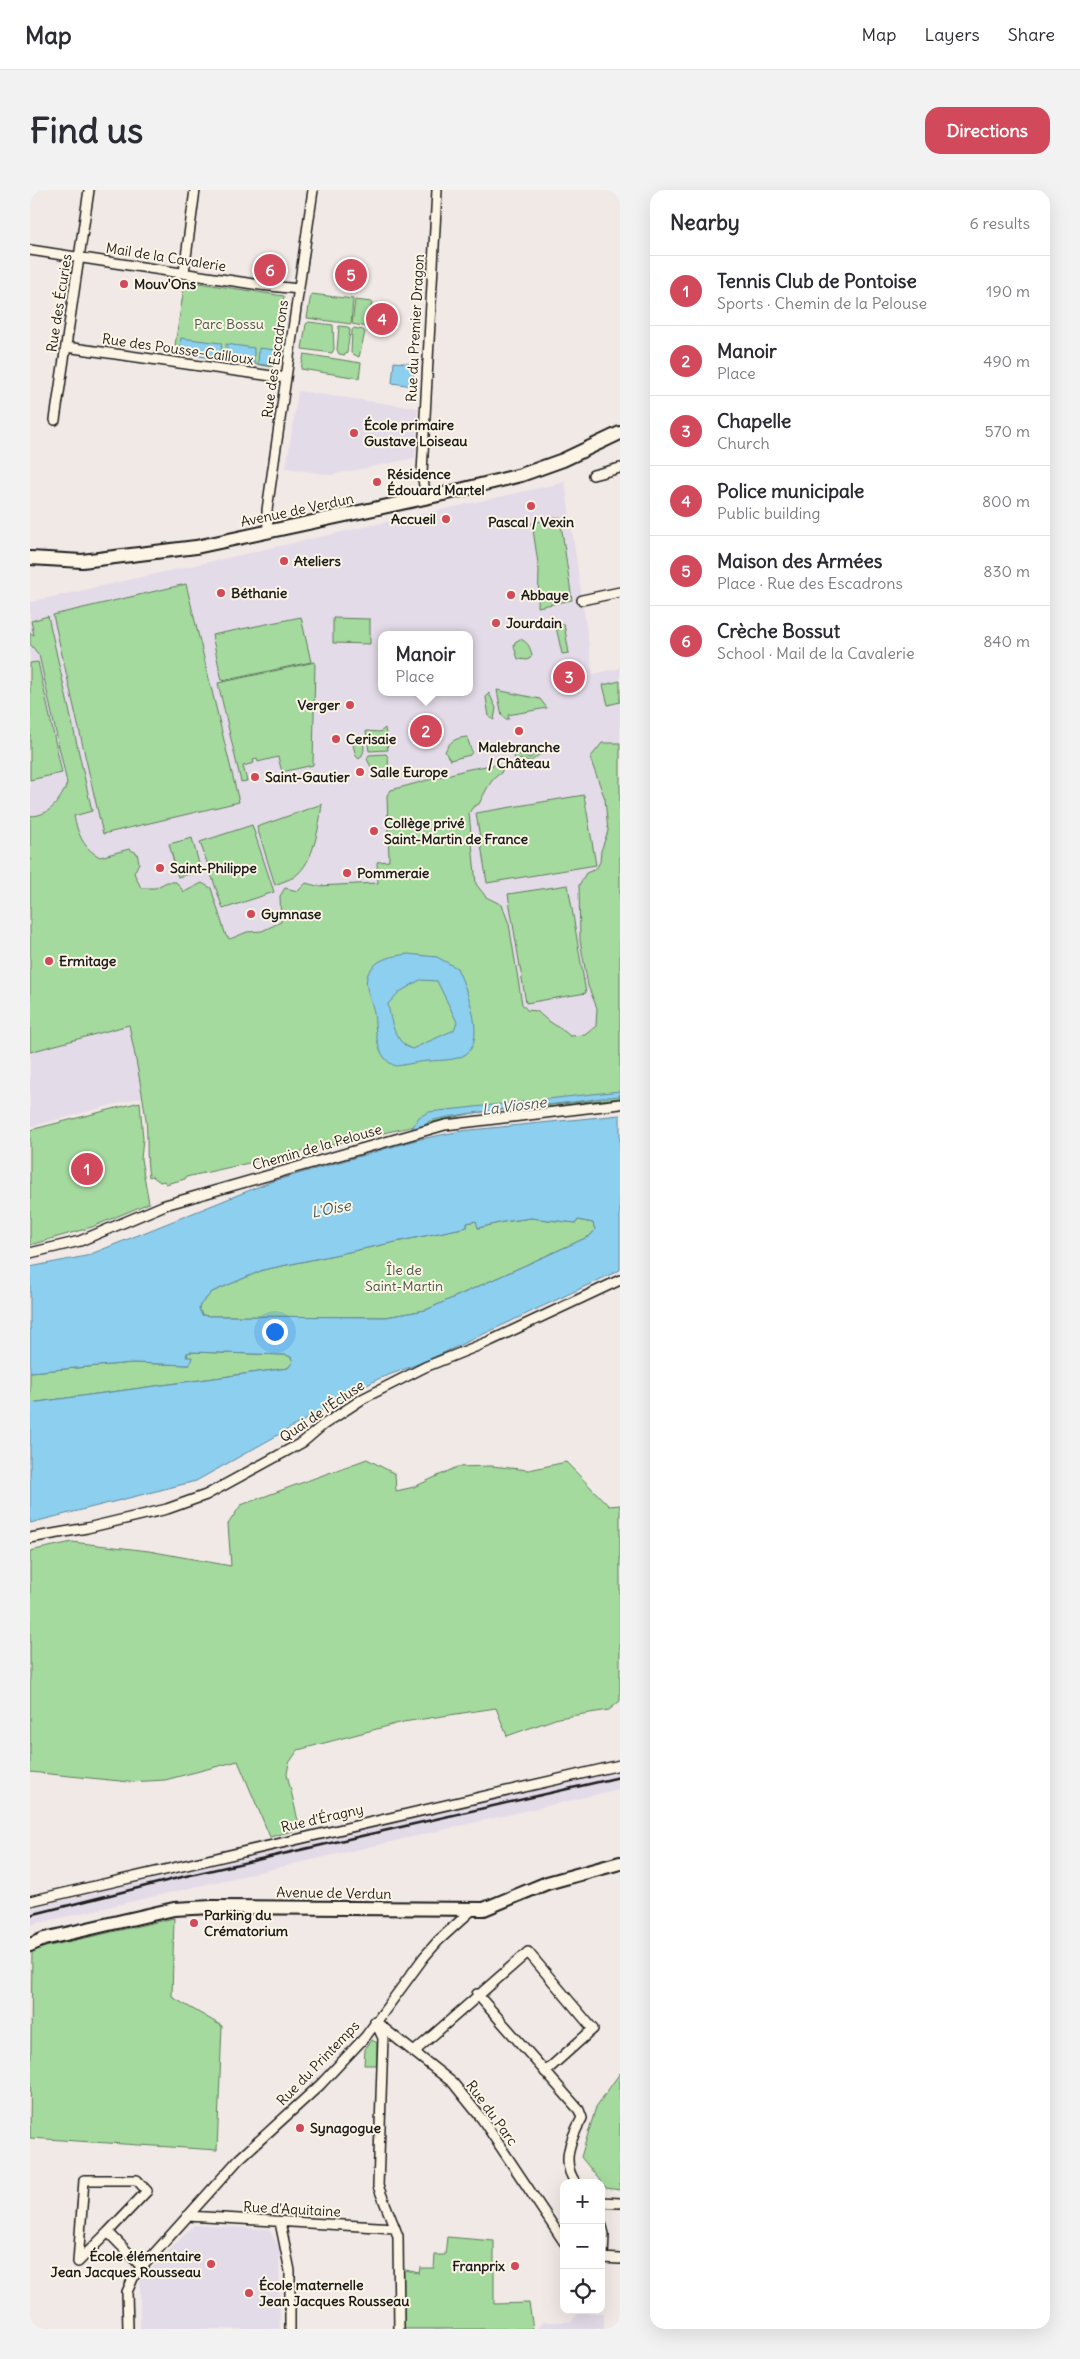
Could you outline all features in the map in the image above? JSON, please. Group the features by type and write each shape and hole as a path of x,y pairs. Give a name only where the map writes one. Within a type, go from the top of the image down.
{"main road":[{"name":"Avenue de Verdun","path":"30,558 82,561 145,555 196,547 426,498 521,475 563,460 620,433"},
{"name":"Avenue de Verdun","path":"30,1945 44,1939 174,1909 212,1906 472,1910 488,1908 560,1879 620,1863"},
{"name":"Avenue de Verdun","path":"30,1939 44,1939"}],"street":[{"name":"Rue des Écuries","path":"55,420 89,190"},
{"path":"184,272 195,190"},
{"name":"Rue des Escadrons","path":"268,531 267,510 313,190"},
{"name":"Rue du Premier Dragon","path":"426,498 422,473 437,190"},
{"name":"Mail de la Cavalerie","path":"30,250 260,285 299,289"},
{"name":"Rue des Pousse-Cailloux","path":"66,347 286,378"},
{"path":"593,474 620,468"},
{"path":"582,600 620,592"},
{"name":"Chemin de la Pelouse","path":"30,1253 80,1241 165,1205 445,1125 620,1104"},
{"name":"Quai de l'Écluse","path":"30,1538 87,1528 167,1509 206,1495 292,1449 323,1425 372,1394 425,1367 490,1341 620,1280"},
{"name":"Rue d'Éragny","path":"30,1901 620,1765"},
{"name":"Rue du Printemps","path":"128,2329 127,2292 134,2276 239,2159 320,2085 366,2036 438,1941 472,1910"},
{"path":"415,2051 477,1994 528,1952 593,2030 545,2072"},
{"path":"477,1994 579,2110 582,2118 569,2145 567,2161 573,2179"},
{"path":"375,2022 383,2038 378,2186 398,2236 399,2329"},
{"name":"Rue du Parc","path":"375,2022 415,2051 453,2083 482,2119 560,2236"},
{"path":"84,2180 137,2180 147,2191 108,2232 78,2262 84,2180"},
{"path":"605,2202 620,2203"},
{"name":"Rue d'Aquitaine","path":"188,2216 395,2228"},
{"path":"280,2222 290,2271 290,2329"},
{"path":"108,2232 142,2267"},
{"path":"605,2258 620,2259"}],"shaded area":[{"name":"École primaire Gustave Loiseau","path":"298,391 418,408 415,458 331,475 286,468"},
{"path":"565,482 593,674 620,668 620,1077 186,1177 185,1179 166,1184 164,1181 160,1182 152,1176 149,1177 146,1160 148,1139 143,1097 30,1127 30,602"},
{"path":"620,1771 620,1789 30,1925 30,1908"},
{"path":"194,2225 269,2229 279,2248 280,2329 140,2329 140,2280"},
{"path":"578,2314 604,2314 604,2329 536,2329 544,2322 570,2322"}],"green space":[{"name":"Parc Bossu","path":"185,281 284,296 273,367 174,352"},
{"path":"311,294 353,299 351,324 307,318"},
{"path":"355,300 372,302 368,327 352,324"},
{"path":"309,322 333,325 334,349 332,353 302,349 306,324"},
{"path":"339,326 348,327 350,330 347,353 345,355 339,354 337,350"},
{"path":"354,328 365,332 359,357 351,353 352,330"},
{"path":"304,354 361,363 359,378 301,369"},
{"path":"560,517 572,600 538,607 539,570 532,523"},
{"path":"186,584 239,802 103,834 53,615"},
{"path":"48,616 92,811 74,816 82,840 89,849 100,857 129,849 137,853 139,863 134,873 141,888 155,888 167,882 176,882 184,892 202,883 211,888 226,936 230,939 247,932 262,931 281,922 280,896 285,888 298,891 306,883 317,886 378,883 377,862 389,861 387,795 391,790 469,769 498,764 503,768 501,773 491,783 479,804 473,807 469,813 476,884 486,897 502,905 509,924 522,1004 527,1010 537,1011 570,1036 585,1035 596,1026 597,1008 588,986 580,940 579,885 586,873 596,869 600,862 601,851 608,831 605,799 590,758 602,743 620,743 620,1098 473,1113 186,1177 185,1179 166,1184 164,1181 160,1182 152,1176 149,1177 146,1120 129,1025 30,1052 30,816 43,813 54,806 62,795 67,783 39,655 30,644 30,633 34,635 31,621"},
{"path":"301,617 311,662 222,681 212,635"},
{"path":"333,618 370,619 370,644 333,643"},
{"path":"564,624 569,653 562,654 556,627"},
{"path":"520,639 527,643 532,655 528,660 518,659 514,647 515,642"},
{"path":"38,662 62,773 30,780 30,663"},
{"path":"315,662 313,765 282,772 278,757 258,762 257,759 253,760 254,763 243,766 247,781 241,782 218,683"},
{"path":"620,681 620,702 608,705 603,685"},
{"path":"497,690 540,699 547,708 508,715 509,719 506,719 502,716"},
{"path":"489,693 496,708 494,720 489,717 486,697"},
{"path":"385,728 388,750 369,751 366,731 380,732"},
{"path":"360,736 364,748 363,754 359,759 356,756 353,745"},
{"path":"467,737 472,752 470,755 450,760 445,752 449,745 456,739"},
{"path":"544,747 545,751 532,761 515,759 514,755 518,754 530,758"},
{"path":"386,754 388,757 389,776 383,779 376,777 367,759 369,755"},
{"path":"584,795 596,865 487,883 476,813"},
{"path":"322,804 314,844 306,863 294,877 275,885 257,827"},
{"path":"252,825 274,892 223,909 200,842"},
{"path":"192,838 201,871 178,877 169,844"},
{"path":"568,885 586,993 526,1003 508,894"},
{"path":"140,1102 143,1139 141,1159 149,1203 92,1227 30,1245 30,1130"},
{"name":"Île de Saint-Martin","path":"531,1218 576,1223 578,1220 593,1223 595,1230 590,1236 426,1310 386,1317 210,1316 202,1315 199,1309 200,1305 212,1292 263,1270 467,1227 467,1223 477,1221 478,1228"},
{"path":"187,1353 286,1355 291,1357 293,1362 288,1368 30,1403 30,1372 133,1363 190,1365"},
{"path":"367,1459 395,1474 396,1491 414,1487 457,1467 491,1466 529,1470 566,1462 609,1506 620,1505 620,1701 609,1710 558,1718 507,1736 496,1708 403,1722 298,1750 289,1763 287,1774 300,1829 270,1837 238,1761 165,1780 130,1782 30,1772 30,1551 72,1542 149,1551 231,1566 228,1524 241,1505"},
{"path":"174,1918 172,1997 222,2026 217,2150 30,2138 32,1950"},
{"path":"372,2040 377,2043 377,2065 364,2065 365,2049"},
{"path":"620,2073 620,2190 606,2188 605,2179 599,2179 581,2157 596,2107"},
{"path":"447,2237 494,2241 494,2304 529,2303 533,2329 402,2329 401,2269 419,2273 420,2268 434,2268 435,2255 445,2255"}],"water":[{"path":"181,338 221,343 223,360 179,353"},
{"path":"226,344 254,348 254,364 228,362"},
{"path":"259,348 276,350 272,366 258,364"},
{"path":"394,362 414,364 413,386 392,383"},
{"path":"408,954 437,957 457,968 473,1012 475,1025 475,1037 472,1047 466,1054 453,1059 396,1066 384,1057 376,1035 374,1013 367,985 368,974 379,962","holes":["420,980 437,981 457,1022 454,1030 412,1049 406,1046 397,1036 392,1024 388,1004 398,993"]},
{"name":"La Viosne","path":"620,1091 620,1096 447,1117 429,1121 421,1130 411,1130 419,1117 429,1112"},
{"name":"L'Oise","path":"620,1115 620,1270 426,1361 378,1379 196,1481 30,1523 30,1403 288,1368 293,1362 291,1357 286,1355 190,1352 187,1353 186,1357 192,1357 190,1365 133,1363 30,1372 30,1267 86,1256 270,1182 416,1140 461,1131","holes":["531,1218 576,1223 578,1220 593,1223 595,1230 590,1236 426,1310 386,1317 210,1316 202,1315 199,1309 200,1305 212,1292 263,1270 467,1227 467,1223 476,1221 478,1228"]}],"railway":[{"path":"30,1915 186,1876 620,1777"}],"place":[{"name":"Crèche Bossut","path":"270,270"},
{"name":"Maison des Armées","path":"351,275"},
{"name":"Mouv'Ons","path":"124,284"},
{"name":"Police municipale","path":"382,319"},
{"name":"École primaire Gustave Loiseau","path":"354,433"},
{"name":"Résidence Édouard Martel","path":"377,482"},
{"name":"Pascal / Vexin","path":"531,506"},
{"name":"Accueil","path":"446,519"},
{"name":"Ateliers","path":"284,561"},
{"name":"Béthanie","path":"221,593"},
{"name":"Abbaye","path":"511,595"},
{"name":"Jourdain","path":"496,623"},
{"name":"Chapelle","path":"569,677"},
{"name":"Verger","path":"350,705"},
{"name":"Manoir","path":"426,731"},
{"name":"Malebranche / Château","path":"519,731"},
{"name":"Cerisaie","path":"336,739"},
{"name":"Salle Europe","path":"360,772"},
{"name":"Saint-Gautier","path":"255,777"},
{"name":"Collège privé Saint-Martin de France","path":"374,831"},
{"name":"Saint-Philippe","path":"160,868"},
{"name":"Pommeraie","path":"347,873"},
{"name":"Gymnase","path":"251,914"},
{"name":"Ermitage","path":"49,961"},
{"name":"Tennis Club de Pontoise","path":"87,1169"},
{"name":"Parking du Crématorium","path":"194,1923"},
{"name":"Synagogue","path":"300,2128"},
{"name":"École élémentaire Jean Jacques Rousseau","path":"211,2264"},
{"name":"Franprix","path":"515,2266"},
{"name":"École maternelle Jean Jacques Rousseau","path":"249,2293"}]}
